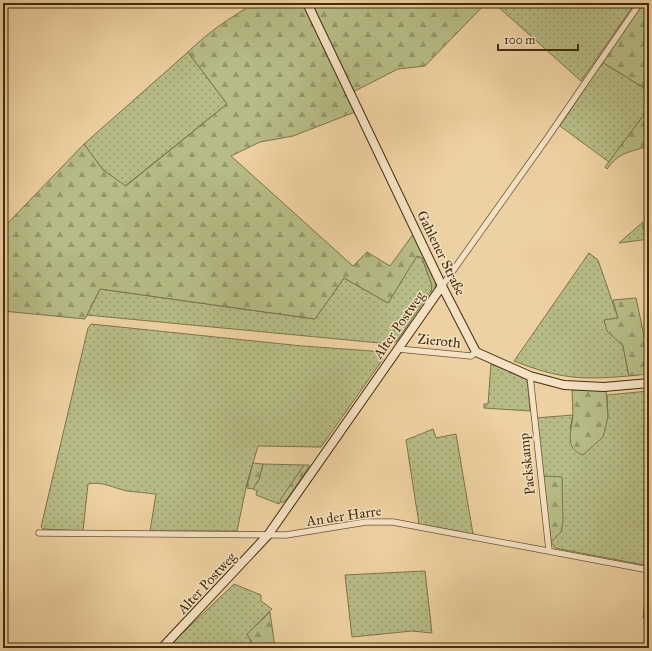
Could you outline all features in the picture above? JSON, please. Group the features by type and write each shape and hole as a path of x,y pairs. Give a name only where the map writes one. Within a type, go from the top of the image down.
{"main road":[{"name":"Gahlener Straße","path":"307,3 442,286 476,352"},
{"name":"Alter Postweg","path":"162,648 268,535 442,286"},
{"path":"476,352 530,376 574,387 604,387 649,383"}],"street":[{"name":"Alter Postweg","path":"442,286 548,137 640,3"},
{"name":"Zieroth","path":"398,349 471,356 476,352"},
{"name":"Packskamp","path":"530,376 549,550"},
{"name":"An der Harre","path":"38,533 296,535 366,522 393,522 549,550 649,570"}],"green space":[{"path":"255,3 486,3 425,66 398,69 347,95 355,112 293,136 260,142 231,156 353,266 367,252 390,266 414,233 436,281 434,292 431,292 432,285 422,258 417,256 388,303 344,278 315,319 100,289 85,319 3,311 3,228 84,144 103,170 126,186 227,104 188,52 220,25"},
{"path":"494,3 635,3 581,81"},
{"path":"642,3 649,3 649,91 602,62"},
{"path":"188,52 227,104 125,186 103,170 84,144"},
{"path":"602,62 649,91 649,108 609,162 560,126"},
{"path":"649,108 649,146 625,153 611,163 607,169 605,167"},
{"path":"643,222 643,229 649,232 649,239 619,243"},
{"path":"589,253 598,260 618,318 604,321 608,331 623,346 629,376 597,378 571,377 545,372 514,361"},
{"path":"416,256 422,258 433,288 397,341 390,344 87,315 100,289 315,319 344,278 388,303"},
{"path":"636,298 649,359 649,374 629,376 623,346 607,331 604,320 618,318 613,300"},
{"path":"91,324 302,346 372,351 378,353 383,359 321,447 258,446 247,483 237,531 150,531 156,494 127,491 98,483 88,484 83,531 43,529 41,527 88,328"},
{"path":"491,364 527,378 530,411 484,408 484,404 488,404"},
{"path":"606,389 608,417 603,437 583,455 573,448 570,438 573,415 572,390"},
{"path":"649,391 649,566 555,548 551,542 561,532 562,478 543,476 535,418 573,415 570,429 608,417 607,395"},
{"path":"433,429 436,438 456,434 473,534 419,524 406,440"},
{"path":"253,463 263,464 259,479 253,489 247,488 247,486"},
{"path":"263,464 304,465 279,504 256,495 257,491 253,489 259,479"},
{"path":"304,465 309,465 309,467 287,499 282,503 280,500"},
{"path":"543,476 562,477 563,522 561,532 551,542"},
{"path":"425,571 432,633 412,631 352,637 345,575"},
{"path":"649,571 649,619 643,618"},
{"path":"234,584 261,595 261,601 272,609 247,634 255,648 167,648"},
{"path":"270,612 275,648 255,648 247,634"}]}
